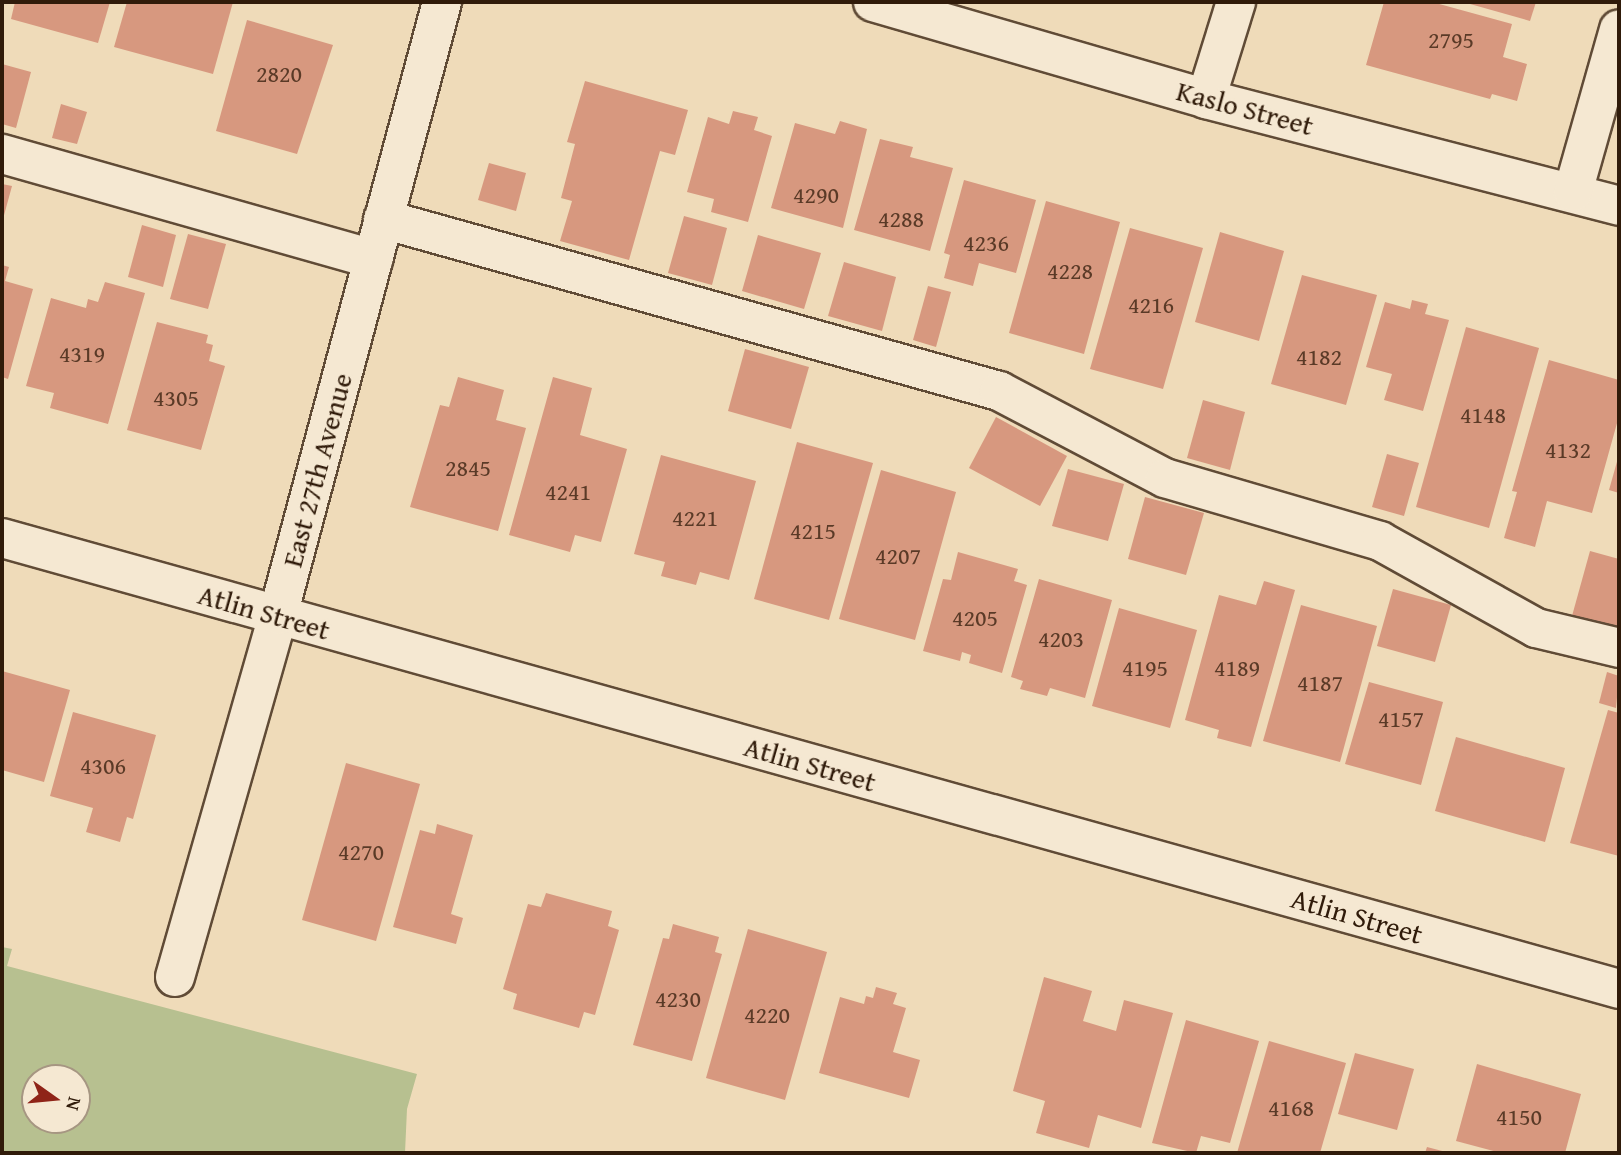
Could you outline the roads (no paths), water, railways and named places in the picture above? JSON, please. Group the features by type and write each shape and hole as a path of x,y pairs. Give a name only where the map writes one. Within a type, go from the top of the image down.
{"street":[{"name":"East 27th Avenue","path":"174,977 278,615 442,2"},
{"name":"Kaslo Street","path":"873,2 1206,99 1619,206"},
{"path":"1206,99 1236,2"},
{"path":"1573,192 1619,29"},
{"path":"2,154 373,258"},
{"path":"383,219 999,391 1164,478 1380,541 1536,628 1619,648"},
{"name":"Atlin Street","path":"2,538 1619,989"}]}
